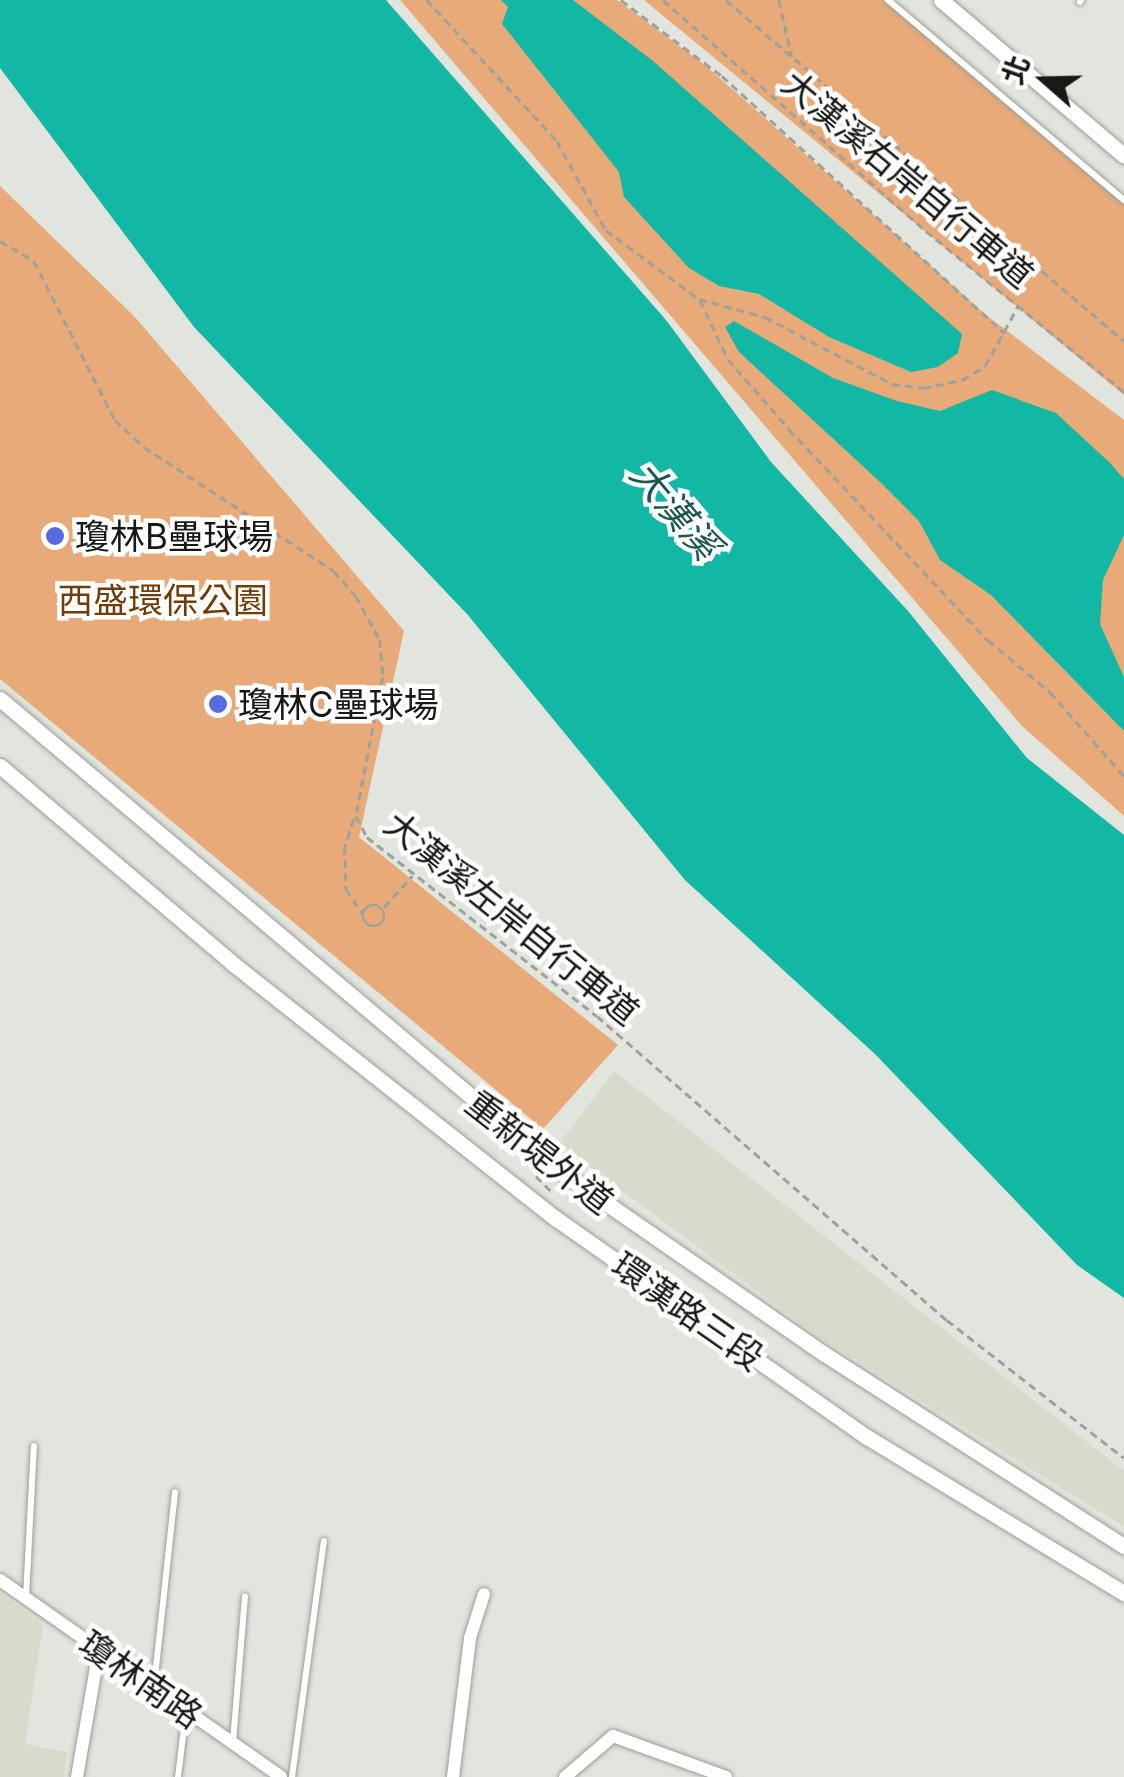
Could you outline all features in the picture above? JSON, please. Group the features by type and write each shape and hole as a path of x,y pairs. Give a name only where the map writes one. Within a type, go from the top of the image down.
{"street":[{"path":"941,0 1124,156"},
{"name":"重新堤外道","path":"0,699 557,1169 811,1346 1124,1546"},
{"name":"環漢路三段","path":"0,766 232,963 555,1218 868,1437 1124,1593"},
{"name":"瓊林南路","path":"0,1580 281,1777"},
{"path":"453,1777 470,1638 484,1594"},
{"path":"77,1777 99,1649"},
{"path":"565,1777 613,1736 726,1777"}],"lane":[{"path":"888,0 1124,200"},
{"path":"26,1599 34,1446"},
{"path":"154,1688 174,1492"},
{"path":"292,1777 324,1541"},
{"path":"233,1743 245,1596"},
{"path":"178,1777 186,1710"}],"path":[{"path":"426,0 556,141 606,230 700,298 765,317 876,378 923,388 962,380 985,366 1018,306"},
{"path":"621,0 722,76 1005,334"},
{"name":"大漢溪右岸自行車道","path":"664,0 1018,306 1124,392"},
{"path":"726,0 1124,341"},
{"path":"778,0 792,57"},
{"name":"大漢溪左岸自行車道","path":"0,240 34,262 115,420 144,447 334,571 356,596 380,640 384,677 356,816 367,837 597,1016 946,1320 1124,1458"},
{"path":"700,298 728,359 789,430 988,640 1050,692 1124,776"},
{"path":"356,816 344,870 346,889 376,927 383,922 382,909 413,875"},
{"path":"362,914 369,906 382,909"},
{"path":"536,1176 551,1192"}],"shaded area":[{"path":"614,1071 1124,1471 1124,1527 816,1335 559,1144"},
{"path":"0,1593 43,1625 25,1744 67,1752 64,1777 0,1777"}],"green space":[{"path":"400,0 617,0 705,65 986,315 1124,420 1124,816 1022,726"},
{"path":"644,0 883,0 1124,201 1124,395"},
{"name":"西盛環保公園","path":"0,186 134,316 404,631 359,837 618,1045 543,1129 0,679"}],"water":[{"name":"大漢溪","path":"0,0 386,0 666,320 771,462 908,611 1027,758 1124,835 1124,1298 1077,1265 876,1055 685,880 467,614 194,327 0,68"},
{"path":"501,0 573,0 653,61 962,334 958,353 938,367 911,372 829,337 759,294 719,286 689,268 624,197 619,172 502,24 508,7"},
{"path":"734,321 833,378 897,401 940,411 992,390 1056,413 1110,463 1124,479 1124,535 1103,580 1100,624 1124,677 1124,731 991,595 940,560 919,521 739,352 725,327"}],"place":[{"name":"瓊林B壘球場","path":"55,536"},
{"name":"瓊林C壘球場","path":"218,704"}]}
